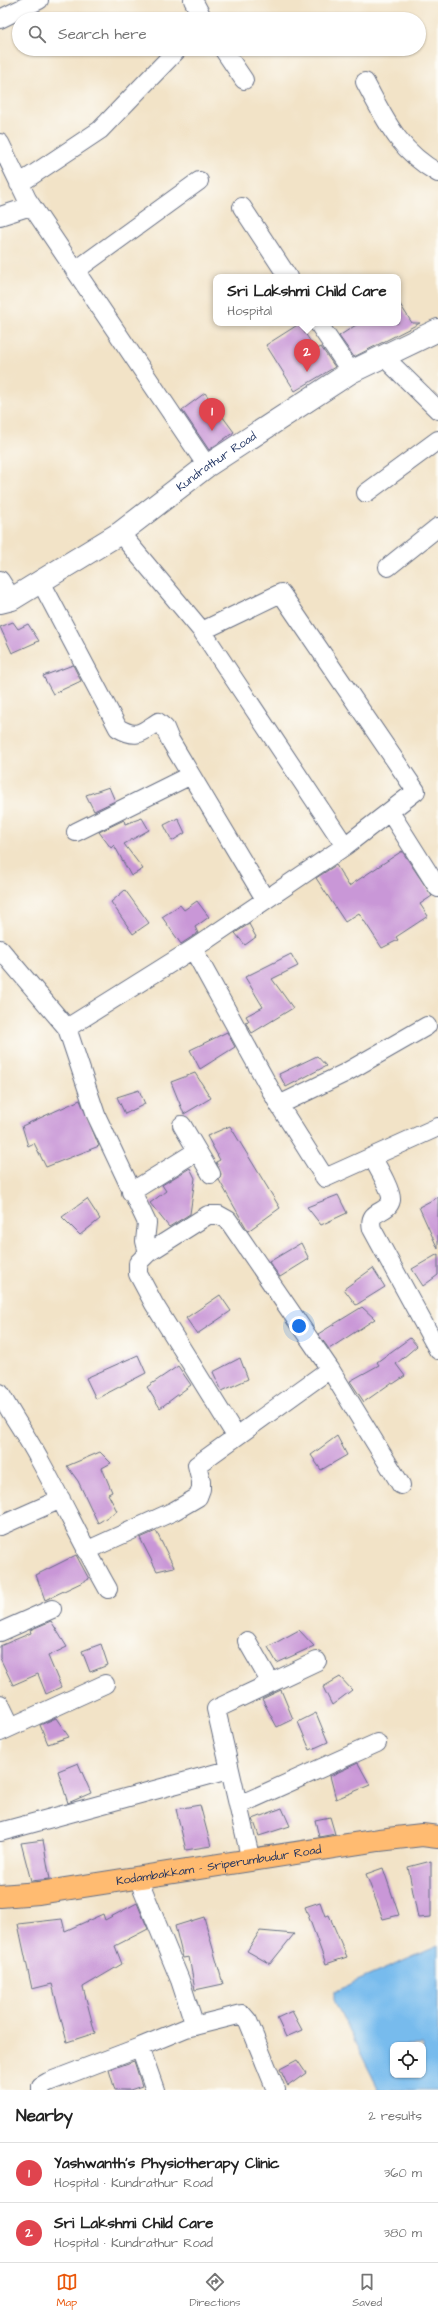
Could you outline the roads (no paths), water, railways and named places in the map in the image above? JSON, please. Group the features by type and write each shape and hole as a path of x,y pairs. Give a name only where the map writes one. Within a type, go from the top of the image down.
{"main road":[{"name":"Kodambakkam – Sriperumbudur Road","path":"0,1896 39,1893 379,1840 422,1835 438,1837"}],"street":[{"path":"14,12 39,0"},
{"path":"196,1 201,12"},
{"path":"0,19 12,13"},
{"path":"0,216 26,196 100,130 171,56"},
{"path":"228,56 244,80"},
{"path":"366,82 396,138 411,154 438,173"},
{"path":"0,143 26,196 207,466"},
{"path":"75,271 200,180"},
{"path":"242,208 286,274"},
{"path":"320,326 351,372"},
{"name":"Kundrathur Road","path":"6,601 41,582 120,533 207,466 351,372 438,330"},
{"path":"384,357 438,410"},
{"path":"366,493 438,440"},
{"path":"388,567 438,527"},
{"path":"120,533 202,631 345,846"},
{"path":"0,580 6,601"},
{"path":"41,582 118,728 129,735 138,734 158,722 165,728 191,775 265,899"},
{"path":"67,1028 193,949 345,846 416,791 281,593 202,631"},
{"path":"76,832 191,775"},
{"path":"390,812 438,888"},
{"path":"0,949 67,1028 96,1115 147,1224 145,1241 148,1253"},
{"path":"193,949 279,1105 325,1178 438,1127"},
{"path":"279,1105 344,1073 427,1026"},
{"path":"182,1125 211,1174"},
{"path":"131,1192 197,1151"},
{"path":"372,1157 390,1193 391,1200 388,1206 373,1216 371,1222 372,1229 438,1350"},
{"path":"236,1436 142,1283 138,1274 138,1263 148,1253 208,1215 219,1215 228,1220 330,1369 401,1485"},
{"path":"86,1550 174,1511 198,1497 201,1489 201,1481 196,1465 330,1369"},
{"path":"0,1393 61,1499 86,1550 108,1589"},
{"path":"0,1526 61,1499"},
{"path":"0,1632 52,1609"},
{"path":"247,1641 271,1683"},
{"path":"251,1861 239,1805 228,1770 216,1709 317,1662"},
{"path":"0,1704 5,1729 105,1684"},
{"path":"239,1805 377,1743"},
{"path":"0,1832 228,1770"},
{"path":"138,1878 180,1980 195,2026"},
{"path":"41,2090 41,2086 48,2082 195,2026 228,2016 242,2014 245,2016 276,2090"},
{"path":"140,2047 156,2090"}],"water":[{"path":"438,1946 438,2090 379,2090 334,2000 334,1991"}],"place":[{"name":"Sri Lakshmi Child Care","path":"307,372"},
{"name":"Yashwanth's Physiotherapy Clinic","path":"212,431"}]}
